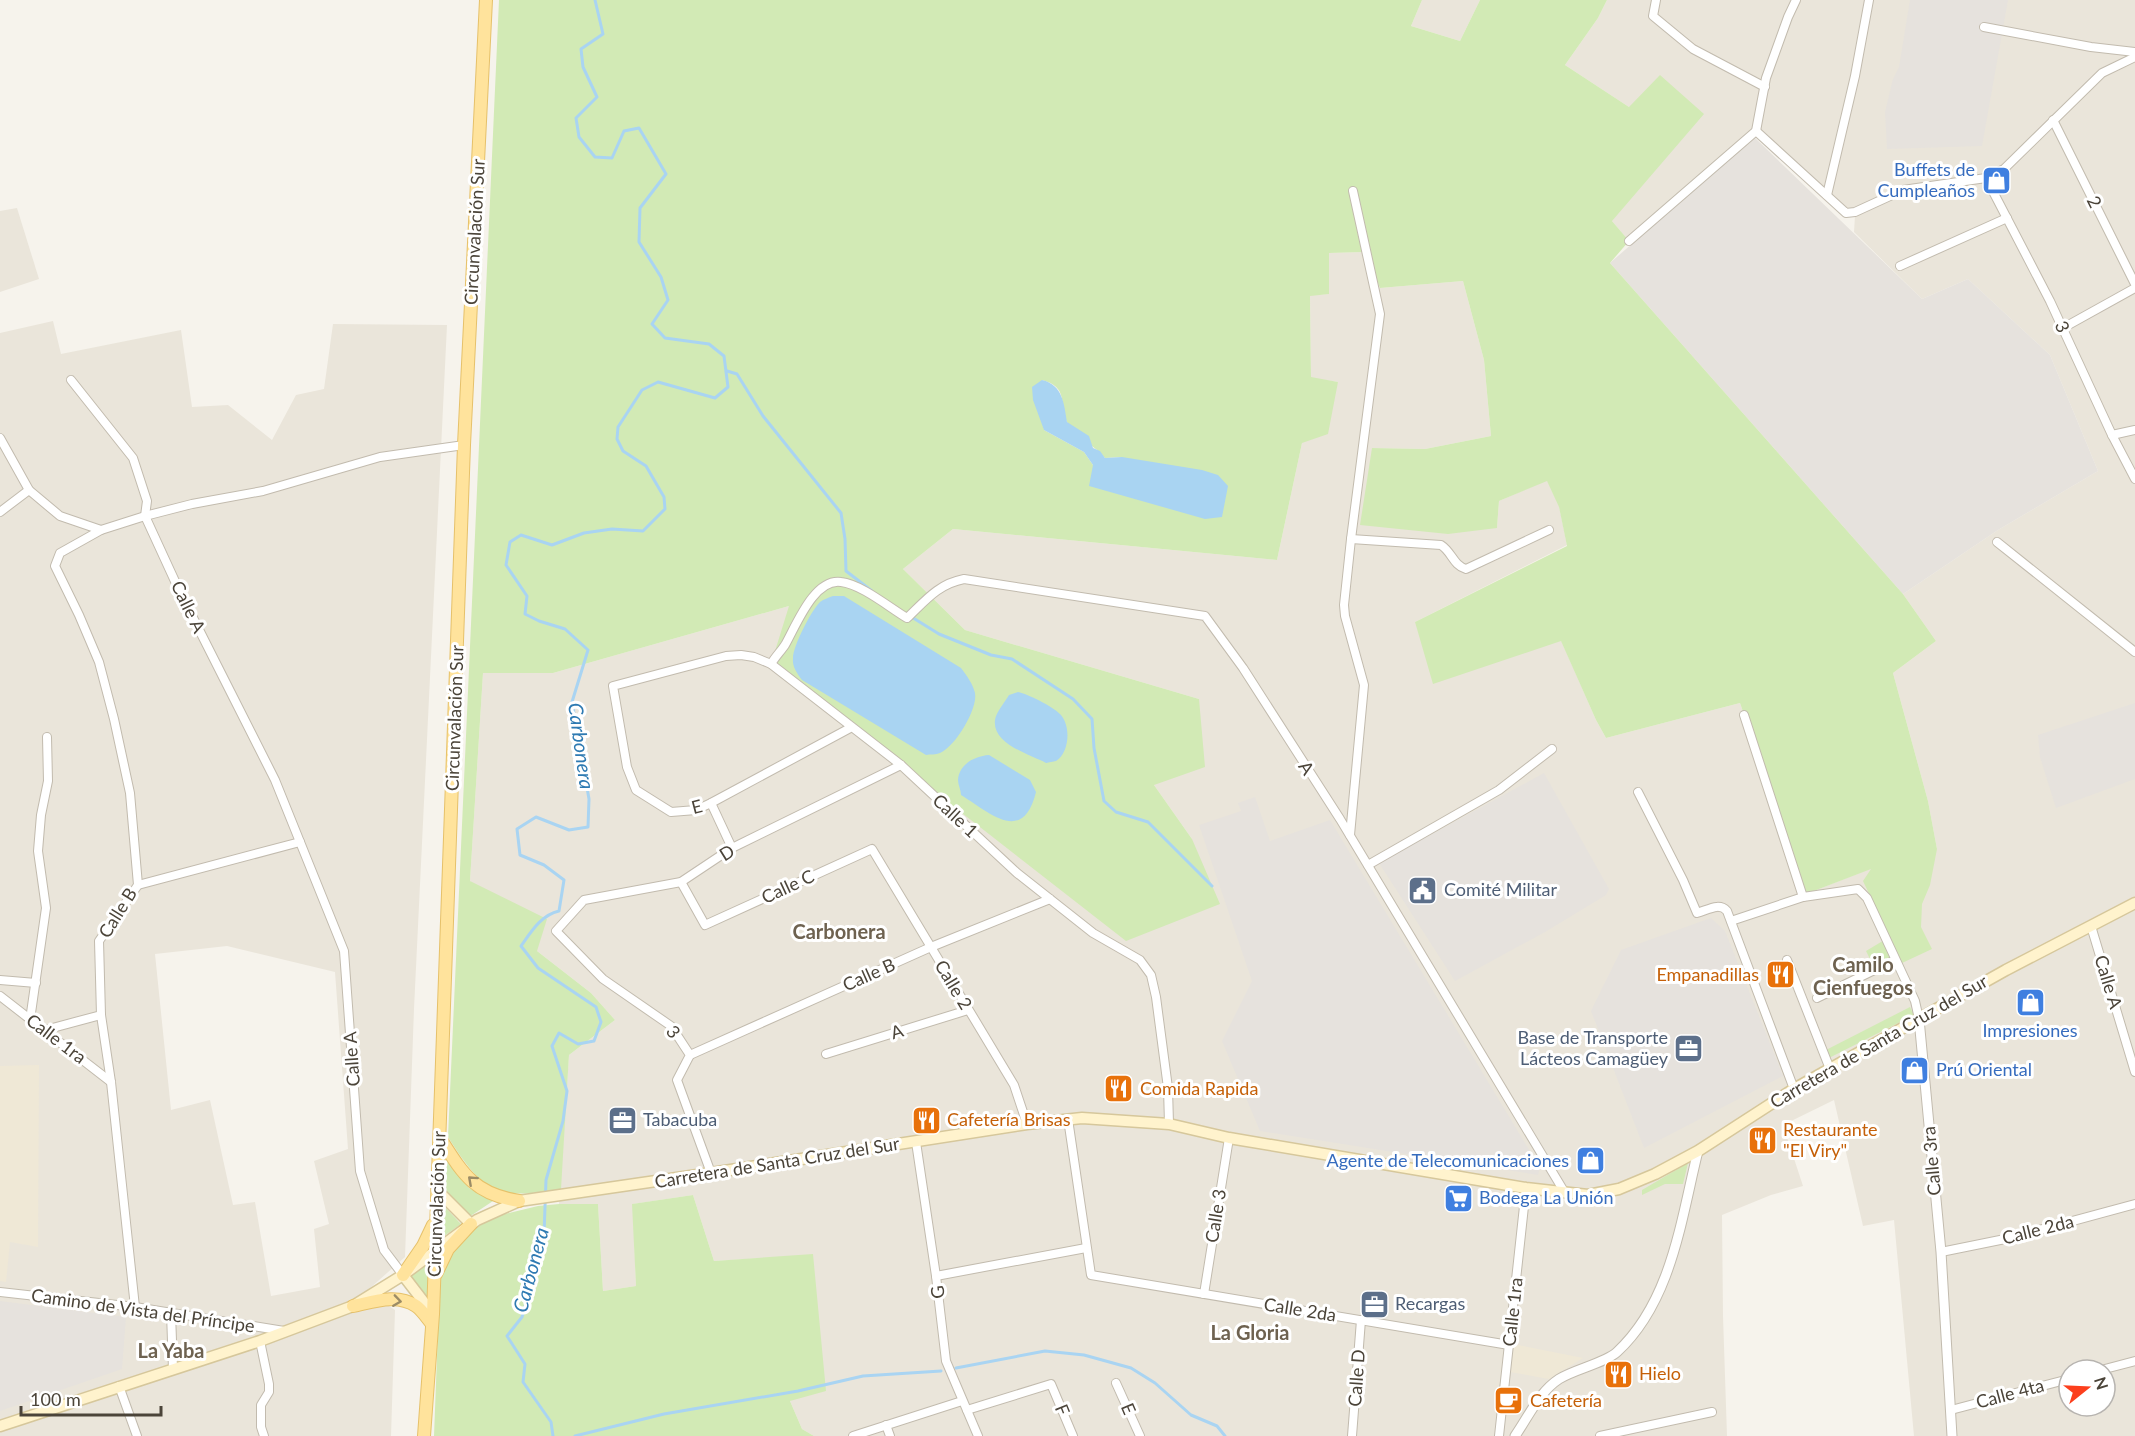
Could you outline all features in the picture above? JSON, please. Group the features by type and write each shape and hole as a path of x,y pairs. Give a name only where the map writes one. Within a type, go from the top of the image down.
{"main road":[{"name":"Circunvalación Sur","path":"424,1436 434,1278 464,445 486,0"},
{"name":"Carretera de Santa Cruz del Sur","path":"0,1426 260,1341 353,1306 403,1275 471,1224 519,1201 1027,1124 1082,1118 1169,1124 1229,1138 1526,1188 1588,1195 1619,1189 1655,1174 1698,1151 1794,1089 1919,1018 2135,903"},
{"path":"440,1138 471,1181 499,1197 519,1201"},
{"path":"434,1278 448,1249 471,1224 437,1190"},
{"path":"432,1319 403,1275 420,1251 435,1221"},
{"path":"353,1306 383,1299 401,1300 416,1306 432,1319"}],"street":[{"path":"1656,0 1653,16 1693,49 1765,87"},
{"path":"1629,241 1756,130 1766,78 1796,0"},
{"path":"1827,195 1855,76 1869,0"},
{"path":"1984,27 2091,47 2135,52"},
{"path":"1756,130 1846,213 1855,212 1903,190 1986,178 2004,169 2102,73 2135,57"},
{"name":"2","path":"2053,120 2135,286"},
{"name":"3","path":"1986,178 2063,328 2112,435 2135,479"},
{"path":"1350,835 1364,685 1344,605 1380,314 1353,191"},
{"path":"1900,266 2007,218"},
{"path":"2063,328 2135,286"},
{"name":"Calle A","path":"71,380 133,458 147,501 145,516 179,590 275,780 344,951 360,1171 384,1250 403,1275"},
{"path":"2112,435 2135,430"},
{"path":"0,438 29,490 60,516 101,530 192,504 263,491 380,457 464,445"},
{"path":"0,512 29,490"},
{"name":"Calle B","path":"101,530 60,553 55,566 99,662 130,793 138,885 99,940 101,1016 111,1082 135,1307"},
{"path":"1351,539 1441,545 1457,565 1466,569 1549,530"},
{"path":"1997,542 2135,652"},
{"name":"A","path":"771,664 783,648 809,601 830,583 840,582 854,586 907,618 942,585 964,579 1205,616 1243,668 1350,835 1565,1193"},
{"name":"Calle 1","path":"613,686 726,656 754,657 771,664 901,765 1017,873 1093,933 1140,960 1150,975 1156,997 1163,1043 1169,1124"},
{"name":"E","path":"613,686 627,767 636,790 671,812 696,810 711,803 852,727"},
{"path":"1731,921 1803,897 1744,715"},
{"path":"30,1020 46,908 38,851 48,781 47,737"},
{"path":"1368,865 1499,790 1552,749"},
{"name":"D","path":"556,931 584,900 681,882 732,848 901,765"},
{"path":"1638,792 1683,880 1697,913 1719,906 1723,907 1731,921 1794,1089"},
{"path":"711,803 732,848"},
{"path":"138,885 300,842"},
{"name":"Calle C","path":"681,882 705,925 872,849"},
{"name":"Calle 2","path":"872,849 1014,1084 1027,1124"},
{"name":"Calle 3ra","path":"1803,897 1858,890 1867,898 1915,1001 1919,1018 1941,1252 1952,1436"},
{"name":"Calle B","path":"690,1054 931,947 1050,899"},
{"name":"Calle A","path":"2091,926 2135,1072"},
{"name":"3","path":"556,931 603,979 671,1026 690,1054 677,1080 711,1173"},
{"path":"1787,960 1830,1069"},
{"path":"1816,998 1895,960"},
{"path":"0,980 36,983"},
{"name":"Calle 1ra","path":"0,996 111,1082"},
{"name":"A","path":"826,1054 969,1010"},
{"path":"45,1030 101,1016"},
{"path":"936,1276 1086,1248 1068,1119"},
{"name":"Calle 3","path":"1204,1294 1229,1138"},
{"name":"G","path":"916,1142 946,1362 978,1436"},
{"path":"1515,1436 1546,1389 1560,1378 1615,1354 1629,1340 1645,1316 1660,1289 1671,1261 1698,1151"},
{"name":"Calle 1ra","path":"1499,1436 1526,1188"},
{"name":"Calle 2da","path":"1941,1252 2010,1238 2135,1204"},
{"name":"Calle 2da","path":"1086,1248 1091,1275 1509,1345"},
{"name":"Camino de Vista del Príncipe","path":"0,1292 135,1307 286,1332"},
{"path":"171,1313 173,1369"},
{"name":"Calle D","path":"1352,1436 1361,1320"},
{"path":"260,1341 269,1384 268,1392 261,1405 261,1427 264,1436"},
{"path":"2117,1366 2135,1361"},
{"name":"Calle 4ta","path":"1951,1410 2057,1381"},
{"name":"E","path":"1116,1383 1140,1436"},
{"name":"F","path":"967,1410 1051,1384 1073,1436"},
{"path":"119,1386 137,1436"},
{"path":"853,1436 962,1401"},
{"path":"1600,1436 1712,1412"},
{"path":"886,1425 890,1436"}],"shaded area":[{"path":"1422,0 1480,0 1460,41 1411,26"},
{"path":"1607,0 2135,0 2135,1436 1914,1436 1894,1220 1863,1226 1834,1100 1783,1125 1803,1186 1771,1195 1722,1215 1727,1436 814,1436 802,1429 790,1401 813,1255 714,1261 693,1195 633,1204 636,1286 603,1291 598,1204 559,1204 569,1055 615,1020 591,993 537,951 470,881 483,673 553,673 789,606 1192,839 1154,785 1199,699 965,630 903,569 953,529 1277,560 1302,443 1338,382 1311,378 1310,295 1329,294 1329,253 1365,252 1380,288 1463,281 1484,360 1491,436 1425,449 1372,448 1497,528 1499,501 1547,480 1559,506 1567,545 1415,622 1561,640 1606,738 1740,703 1806,894 1872,868 1937,849 1928,801 1893,673 1936,641 1903,594 1998,530 2098,471 2050,355 1968,279 1922,299 1854,232 1855,216 1757,128 1627,239 1612,221 1629,107 1565,65 1598,18"},
{"path":"1910,0 2008,0 1982,146 1887,149 1885,112 1893,79 1899,67"},
{"path":"1754,137 1922,299 1968,279 2050,355 2098,471 1998,530 1903,594 1610,263"},
{"path":"17,208 39,279 0,292 0,211"},
{"path":"53,321 61,354 181,330 192,407 228,405 272,440 296,395 324,389 333,324 447,325 414,1009 405,1257 351,1305 389,1306 395,1310 391,1436 0,1436 0,333","holes":["227,946 335,972 348,1149 314,1161 329,1224 314,1229 320,1287 271,1296 255,1202 233,1205 210,1100 171,1110 155,954"]},
{"path":"2135,703 2135,779 2056,808 2040,757 2038,735"},
{"path":"1544,773 1609,889 1606,895 1545,932 1455,981 1379,863"},
{"path":"1255,797 1270,841 1330,820 1540,1168 1538,1175 1260,1131 1222,1041 1252,981 1199,825 1241,811 1238,803"},
{"path":"1711,918 1725,931 1783,1076 1644,1148 1591,1011 1621,950"},
{"path":"39,1065 38,1247 10,1242 6,1282 0,1281 0,1066"},
{"path":"0,1301 126,1317 122,1369 0,1411"},
{"path":"1513,1344 1583,1358 1549,1379 1510,1372"}],"green space":[{"path":"499,0 1422,0 1411,26 1460,41 1480,0 1607,0 1598,18 1565,65 1629,107 1660,75 1704,114 1612,221 1629,241 1610,263 1903,594 1936,641 1893,673 1928,801 1937,849 1930,885 1922,904 1921,927 1932,949 1902,963 1863,881 1871,869 1806,894 1740,703 1606,738 1561,641 1433,684 1415,622 1567,546 1559,507 1547,481 1499,501 1497,528 1448,534 1360,525 1372,448 1425,449 1491,436 1484,360 1463,281 1380,288 1365,252 1329,253 1329,294 1310,296 1311,377 1338,382 1328,434 1302,443 1277,560 953,529 903,569 965,630 1199,699 1205,767 1154,785 1192,839 1220,904 1126,941 771,664 789,606 553,673 483,673 470,881 547,919 537,951 591,993 615,1020 569,1055 561,1189 521,1194 493,1188 471,1170 448,1137","holes":["1042,380 1050,383 1060,392 1070,427 1105,458 1122,457 1093,465 1084,452 1044,430"]},
{"path":"1886,939 1895,960 1875,969 1866,951"},
{"path":"1910,1007 1914,1015 1827,1059 1824,1051"},
{"path":"446,1160 469,1188 493,1201 469,1217 445,1192"},
{"path":"1688,1163 1683,1184 1665,1184 1642,1195 1642,1190"},
{"path":"693,1195 714,1261 813,1254 826,1391 790,1401 802,1429 814,1436 434,1436 440,1277 456,1248 475,1228 497,1216 538,1206 598,1204 603,1291 636,1286 632,1204"},
{"path":"442,1204 461,1224 440,1239"},
{"path":"429,1262 427,1297 411,1276"}],"water":[{"path":"1042,380 1054,386 1061,396 1067,422 1089,436 1093,448 1100,451 1105,458 1122,457 1202,470 1218,475 1228,486 1222,517 1205,519 1089,486 1093,465 1084,452 1044,430 1033,400 1032,387"},
{"path":"833,596 844,596 961,668 973,686 975,700 964,727 946,749 938,754 926,755 802,680 793,664 796,645 816,606"},
{"path":"1018,692 1046,704 1064,719 1067,731 1066,745 1061,757 1056,761 1046,763 1013,747 999,736 995,720 997,714 1009,695"},
{"path":"989,755 1030,780 1036,792 1030,808 1023,817 1014,821 1004,820 983,810 961,795 958,780 961,769 973,759"}],"waterway":[{"name":"Carbonera","path":"553,1436 551,1422 523,1382 525,1364 507,1336 522,1317 534,1275 544,1234 546,1180 563,1121 567,1091 552,1046 559,1033 578,1044 594,1041 601,1022 596,1007 538,968 521,946 542,920 559,911 564,880 544,865 520,855 517,829 536,817 569,830 588,827 589,799 572,702 588,650 565,629 525,614 527,596 506,565 510,542 521,535 552,545 584,533 612,529 643,531 665,509 664,497 646,466 623,451 617,439 618,427 642,390 658,382 715,398 728,387 724,356 709,344 665,338 652,324 668,300 661,277 639,242 640,208 666,174 639,128 624,131 612,158 595,157 579,137 576,118 597,97 583,67 581,49 603,34 595,0"},
{"path":"727,371 737,374 763,416 841,513 846,571 872,591"},
{"path":"910,616 939,634 991,655 1012,659 1073,699 1092,719 1094,748 1104,801 1116,812 1148,822 1212,886"},
{"path":"956,1368 1045,1351 1084,1355 1131,1368 1155,1383 1191,1415 1217,1426 1225,1436"},
{"path":"575,1436 664,1414 798,1391 863,1376 941,1371"}],"place":[{"name":"Buffets de Cumpleaños","path":"1996,180"},
{"name":"Comité Militar","path":"1423,890"},
{"name":"Empanadillas","path":"1780,975"},
{"name":"Impresiones","path":"2030,1002"},
{"name":"Base de Transporte Lácteos Camagüey","path":"1689,1048"},
{"name":"Prú Oriental","path":"1915,1070"},
{"name":"Comida Rapida","path":"1119,1089"},
{"name":"Tabacuba","path":"622,1120"},
{"name":"Cafetería Brisas","path":"926,1120"},
{"name":"Restaurante \"El Viry\"","path":"1762,1140"},
{"name":"Agente de Telecomunicaciones","path":"1590,1161"},
{"name":"Bodega La Unión","path":"1458,1198"},
{"name":"Recargas","path":"1374,1304"},
{"name":"Hielo","path":"1618,1374"},
{"name":"Cafetería","path":"1509,1401"}],"district":[{"name":"Carbonera","path":"839,932"},
{"name":"Camilo Cienfuegos","path":"1863,976"},
{"name":"La Gloria","path":"1250,1333"},
{"name":"La Yaba","path":"171,1351"}]}
